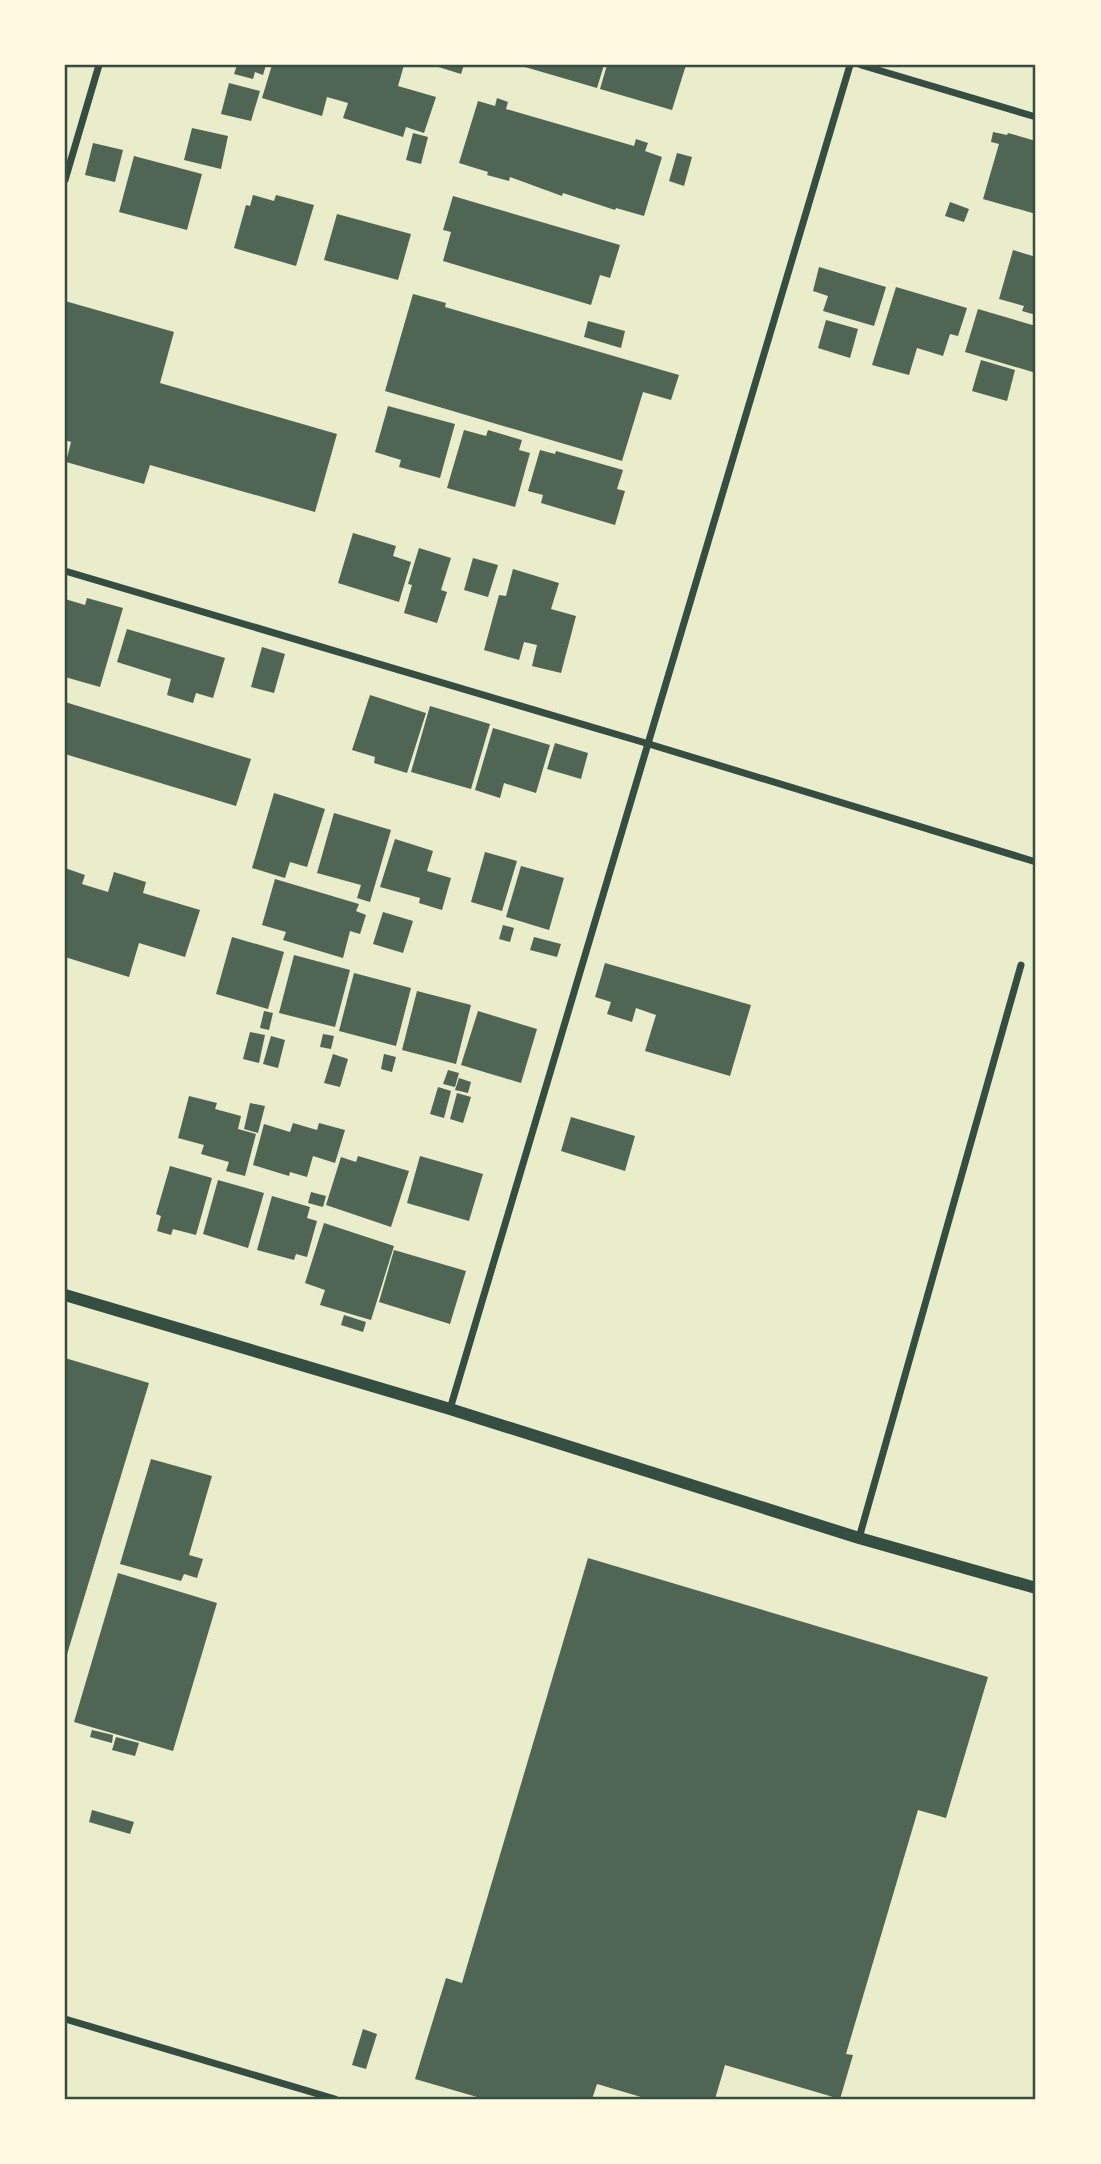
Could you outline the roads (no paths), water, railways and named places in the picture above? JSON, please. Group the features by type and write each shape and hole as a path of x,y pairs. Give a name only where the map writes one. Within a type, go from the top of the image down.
{"street":[{"path":"65,180 99,65"},
{"path":"450,1409 850,65"},
{"path":"861,65 1036,117"},
{"path":"65,571 1036,862"},
{"path":"859,1538 1021,965"},
{"path":"65,1295 450,1409 859,1538 1036,1588"},
{"path":"65,2019 335,2099"}]}
